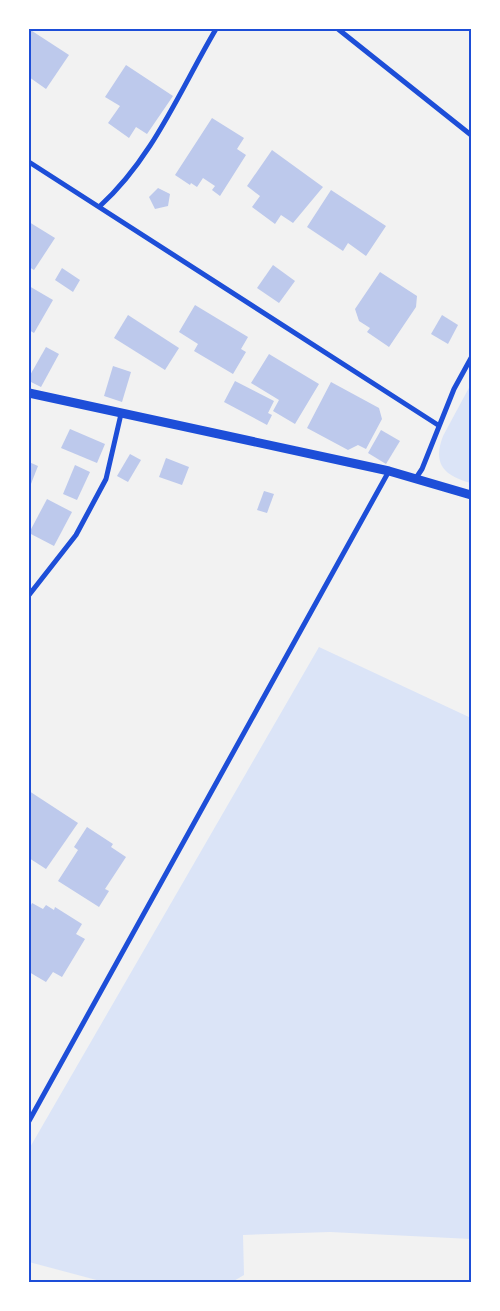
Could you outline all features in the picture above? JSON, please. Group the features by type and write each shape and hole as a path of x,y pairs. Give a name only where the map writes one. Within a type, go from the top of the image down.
{"street":[{"path":"100,206 119,189 147,151 175,106 216,29"},
{"path":"338,29 471,135"},
{"path":"29,162 438,425"},
{"path":"416,478 422,469 438,425 471,358"},
{"path":"29,393 389,471 471,495"},
{"path":"29,595 76,535 106,479 121,414"},
{"path":"29,1121 389,471"}],"shaded area":[{"path":"471,384 471,483 448,473 440,462 439,455 443,436"},
{"path":"319,647 471,718 471,1239 330,1232 243,1235 244,1275 232,1282 104,1282 29,1262 29,1149"}],"building":[{"path":"29,29 69,55 46,89 29,77"},
{"path":"126,65 173,96 147,134 136,127 129,138 108,123 120,106 105,97"},
{"path":"212,118 244,138 237,149 246,155 220,196 212,190 215,186 203,178 197,187 191,183 190,185 175,175"},
{"path":"272,150 323,187 293,223 281,215 275,224 252,207 260,196 247,186"},
{"path":"158,188 170,194 168,206 155,209 149,197"},
{"path":"331,190 386,226 366,256 348,243 343,251 307,227"},
{"path":"29,222 55,238 34,270 29,267"},
{"path":"273,265 295,281 279,303 257,288"},
{"path":"62,268 80,280 73,292 55,280"},
{"path":"380,272 417,296 416,307 389,347 367,332 370,328 359,321 355,309"},
{"path":"29,286 53,300 34,333 29,330"},
{"path":"195,305 248,337 241,349 246,352 233,374 194,351 198,344 179,332"},
{"path":"128,315 179,348 165,370 114,338"},
{"path":"442,315 458,325 448,344 431,334"},
{"path":"46,347 59,354 41,387 29,381 29,377"},
{"path":"269,354 319,384 295,424 273,411 279,400 251,383"},
{"path":"113,366 131,372 122,402 104,396"},
{"path":"235,381 274,401 268,413 272,415 267,425 224,402"},
{"path":"331,382 379,408 382,419 366,449 358,445 348,450 307,428"},
{"path":"70,429 105,444 97,463 61,448"},
{"path":"381,430 400,441 386,464 368,453"},
{"path":"130,454 141,460 128,482 117,476"},
{"path":"166,458 189,467 182,485 159,477"},
{"path":"29,462 38,466 29,489"},
{"path":"75,465 90,472 77,500 63,494"},
{"path":"264,491 274,494 267,513 257,510"},
{"path":"47,499 72,512 54,546 29,533"},
{"path":"29,791 78,823 46,869 29,858"},
{"path":"87,827 113,844 111,847 126,857 105,889 109,891 99,907 58,881 78,850 74,847"},
{"path":"32,903 43,909 46,905 54,910 55,907 82,924 76,934 85,939 62,977 53,972 46,982 29,972 29,909"}]}
